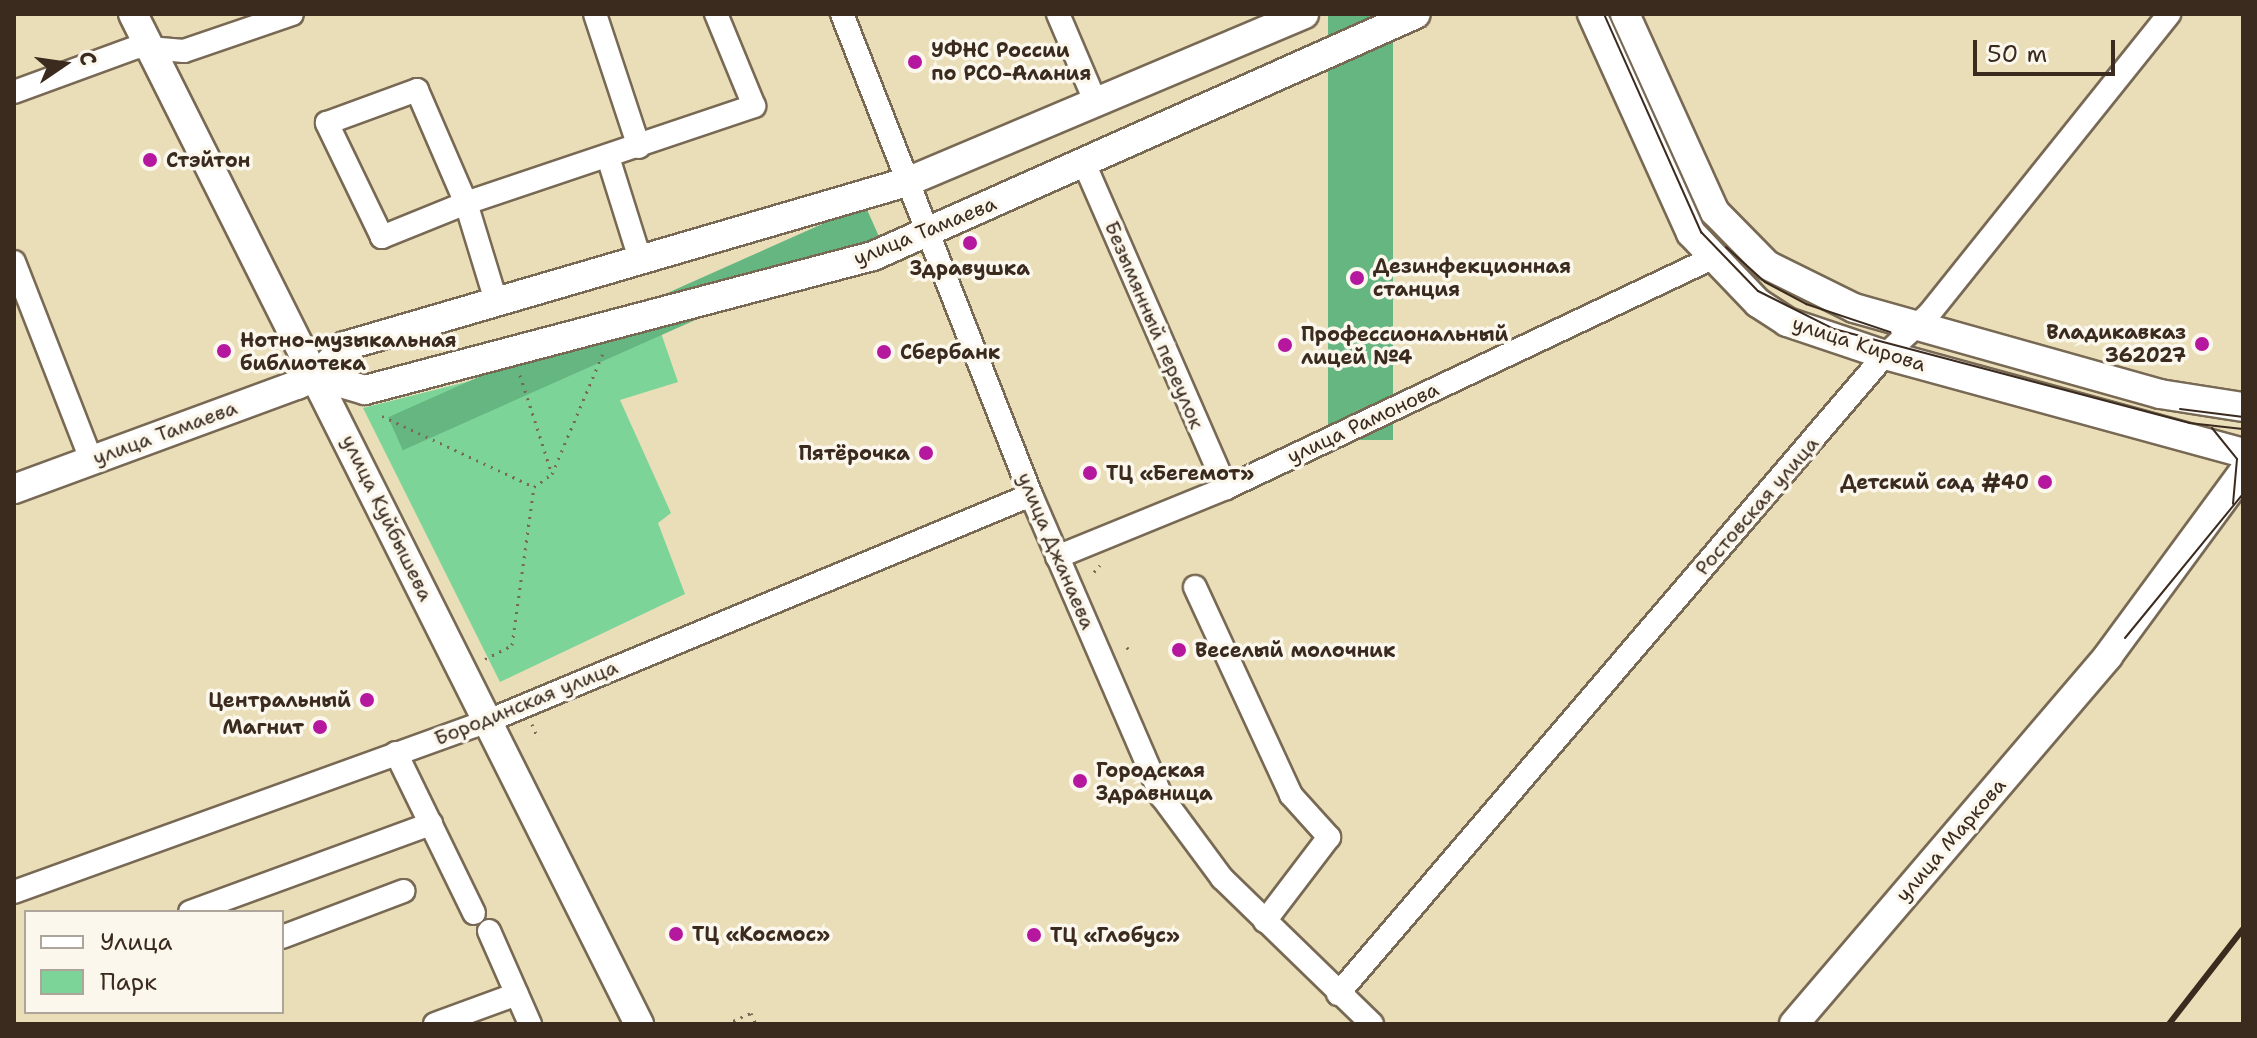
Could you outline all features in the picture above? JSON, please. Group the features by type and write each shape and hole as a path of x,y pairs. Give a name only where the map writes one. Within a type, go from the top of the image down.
{"main road":[{"name":"улица Куйбышева","path":"133,14 639,1024"},
{"name":"улица Тамаева","path":"14,489 317,376 345,346 907,182 1304,14"},
{"name":"улица Тамаева","path":"317,376 365,390 873,256 1416,14"},
{"name":"улица Кирова","path":"1592,14 1652,158 1710,259 1787,322 1885,355 2191,442 2243,453"},
{"name":"улица Кирова","path":"1625,14 1698,183 1739,244 1812,292 2160,394 2243,407"},
{"path":"2191,442 2223,483 2229,511"},
{"name":"улица Маркова","path":"1794,1024 2229,511 2243,472"}],"street":[{"path":"14,92 150,48 184,51 292,14"},
{"path":"595,14 639,147"},
{"path":"496,301 466,203 417,90 327,123 382,237 466,203 754,106 716,14"},
{"name":"улица Джанаева","path":"842,14 925,234 1031,495 1168,807 1265,921 1372,1024"},
{"path":"1058,14 1096,103"},
{"name":"Ростовская улица","path":"1338,994 1885,355 1918,325 2169,14"},
{"path":"608,157 640,259"},
{"name":"Безымянный переулок","path":"1084,163 1226,488"},
{"name":"улица Рамонова","path":"1057,557 1226,488 1710,259"},
{"path":"14,262 91,459"},
{"name":"Бородинская улица","path":"14,892 488,721 1031,495"},
{"path":"1195,587 1291,795 1329,837 1265,921"},
{"path":"396,753 474,913"},
{"path":"195,910 431,824"},
{"path":"284,936 404,891"},
{"path":"489,931 530,1024"},
{"path":"435,1024 517,994"}],"path":[{"path":"485,659 512,645 534,487 552,474 603,355 594,330"},
{"path":"512,351 552,474"},
{"path":"382,416 534,487"},
{"path":"1094,572 1100,565"},
{"path":"1127,647 1130,652"},
{"path":"726,1024 751,1013 756,1024"}],"green space":[{"path":"1328,14 1393,14 1393,440 1328,440"},
{"path":"865,205 880,238 403,450 388,417"},
{"path":"661,333 678,382 620,400 671,513 658,523 685,594 500,682 363,408"}],"tram line":[{"path":"1604,14 1701,232 1758,291 1834,329 2189,423 2243,429"},
{"path":"1726,247 1765,282 1806,304 1890,332"},
{"path":"2180,409 2243,417"},
{"path":"2212,428 2237,459 2233,504"},
{"path":"2125,638 2243,494"}],"railway":[{"path":"2169,1024 2243,929"}],"place":[{"name":"УФНС России по РСО-Алания","path":"915,62"},
{"name":"Стэйтон","path":"150,160"},
{"name":"Здравушка","path":"970,243"},
{"name":"Дезинфекционная станция","path":"1357,278"},
{"name":"Владикавказ 362027","path":"2202,344"},
{"name":"Профессиональный лицей №4","path":"1285,345"},
{"name":"Нотно-музыкальная библиотека","path":"224,351"},
{"name":"Сбербанк","path":"884,352"},
{"name":"Пятёрочка","path":"926,453"},
{"name":"ТЦ «Бегемот»","path":"1090,473"},
{"name":"Детский сад #40","path":"2045,482"},
{"name":"Веселый молочник","path":"1179,650"},
{"name":"Центральный","path":"367,700"},
{"name":"Магнит","path":"320,727"},
{"name":"Городская Здравница","path":"1080,781"},
{"name":"ТЦ «Космос»","path":"676,934"},
{"name":"ТЦ «Глобус»","path":"1034,935"}]}
